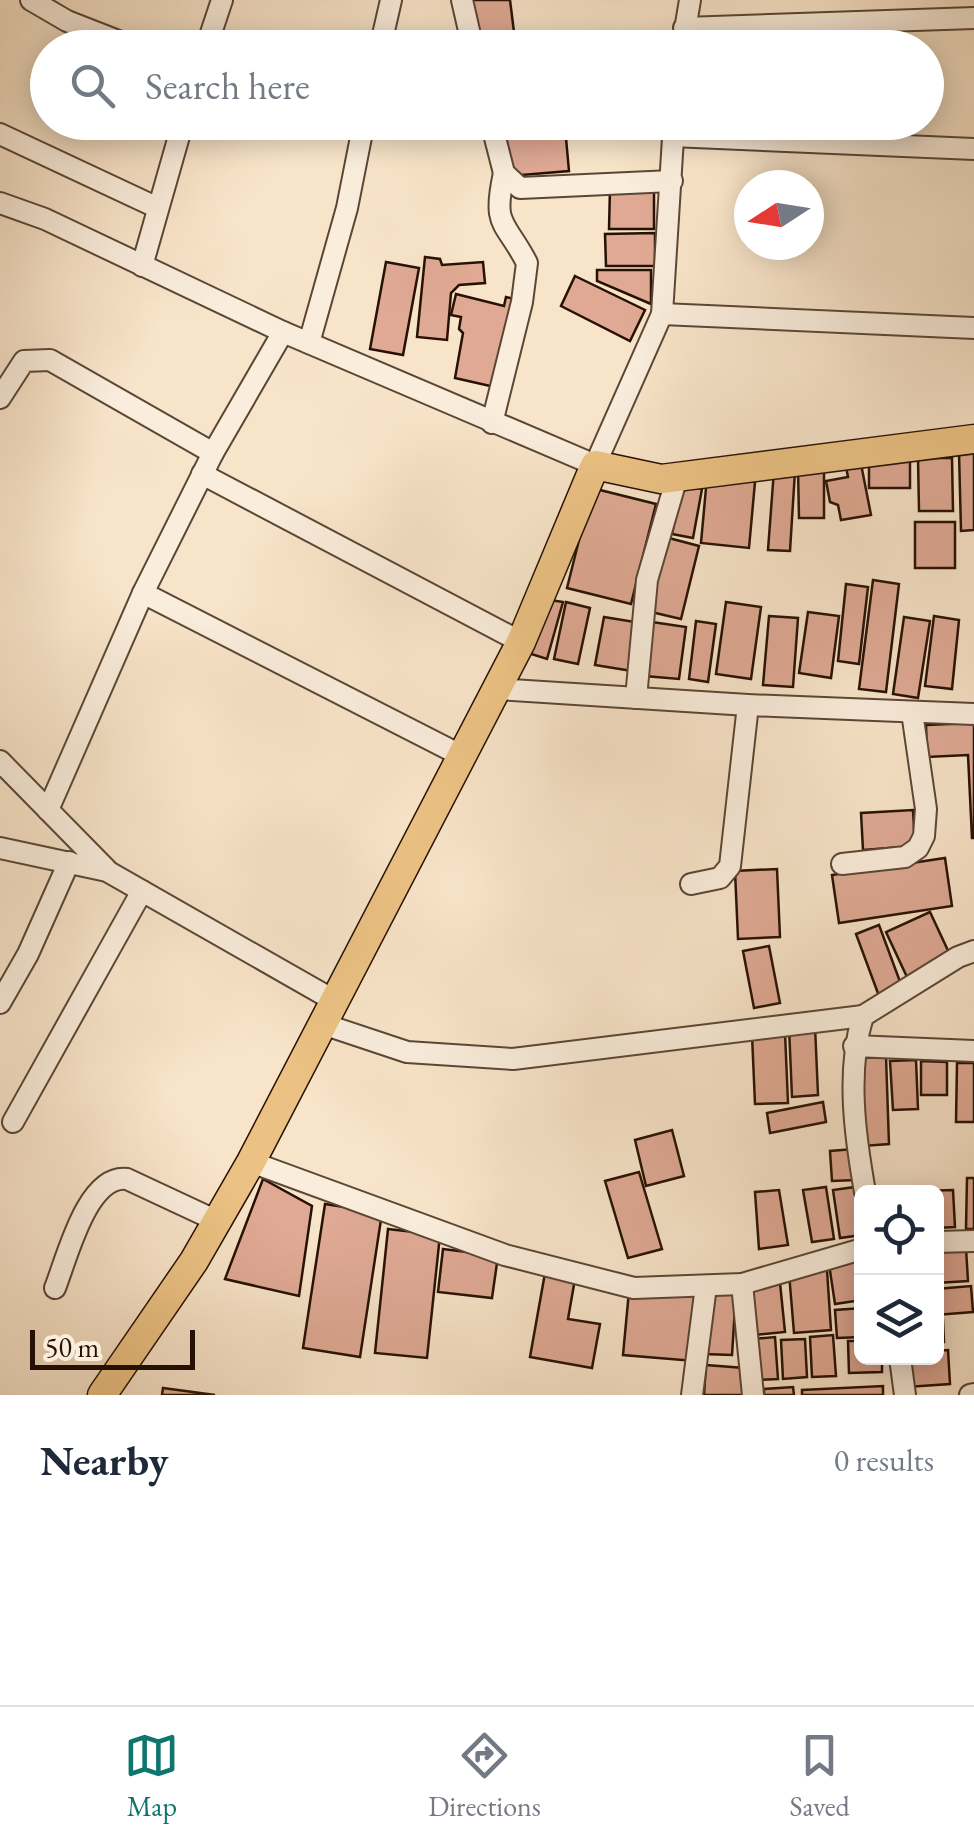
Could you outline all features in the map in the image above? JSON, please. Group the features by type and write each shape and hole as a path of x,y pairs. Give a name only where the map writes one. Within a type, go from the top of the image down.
{"main road":[{"path":"102,1395 194,1261 252,1162 521,642 595,465 661,479 974,439"}],"street":[{"path":"32,0 90,30"},
{"path":"212,30 222,0"},
{"path":"384,30 391,0"},
{"path":"462,0 470,30"},
{"path":"684,30 690,0"},
{"path":"799,30 974,18"},
{"path":"0,134 158,208"},
{"path":"142,266 178,140"},
{"path":"309,344 348,208 361,140"},
{"path":"492,424 522,302 527,263 498,218 497,202 504,173 496,140"},
{"path":"0,202 45,219 309,344 595,465 662,314 673,140"},
{"path":"839,140 974,149"},
{"path":"504,173 520,188 672,181"},
{"path":"662,314 974,328"},
{"path":"48,810 143,593 213,453 282,332"},
{"path":"0,398 24,361 50,360 213,453"},
{"path":"202,474 521,642"},
{"path":"636,698 647,580 676,477"},
{"path":"143,593 462,756"},
{"path":"497,689 974,714"},
{"path":"691,884 720,878 730,866 748,705"},
{"path":"842,864 905,857 918,848 924,836 926,809 912,712"},
{"path":"0,761 107,870 329,1013 407,1052 514,1059 863,1016 974,952"},
{"path":"0,848 107,870"},
{"path":"0,1003 28,954 69,862"},
{"path":"13,1122 142,890"},
{"path":"863,1016 854,1046 863,1185"},
{"path":"854,1046 974,1051"},
{"path":"252,1162 505,1254 634,1288 742,1284 854,1251"},
{"path":"55,1288 86,1208 100,1188 116,1178 217,1222"},
{"path":"944,1242 974,1241"},
{"path":"742,1284 752,1395"},
{"path":"692,1395 706,1286"},
{"path":"901,1365 905,1395"}],"building":[{"path":"471,0 510,0 514,30 475,30"},
{"path":"507,140 566,140 569,171 510,176"},
{"path":"610,188 654,189 654,229 609,229"},
{"path":"655,233 655,266 606,266 605,234"},
{"path":"425,257 440,259 442,265 483,262 485,283 459,285 451,293 447,340 417,337"},
{"path":"386,262 419,268 403,355 370,349"},
{"path":"597,270 651,270 651,304 597,281"},
{"path":"575,276 645,310 630,341 561,306"},
{"path":"456,294 504,306 506,297 519,300 499,388 455,378 463,333 459,329 461,317 451,315"},
{"path":"959,452 974,452 974,530 961,531"},
{"path":"918,458 952,458 953,511 919,511"},
{"path":"910,459 910,488 869,488 869,460"},
{"path":"861,464 871,515 841,520 838,505 830,502 826,481 848,477 846,467"},
{"path":"798,469 824,469 824,518 799,518"},
{"path":"774,470 795,471 790,551 768,550"},
{"path":"707,477 755,482 749,548 701,543"},
{"path":"682,485 702,489 693,538 672,534"},
{"path":"592,488 656,504 631,604 567,588"},
{"path":"915,522 955,522 955,568 915,568"},
{"path":"665,537 699,546 681,619 647,611"},
{"path":"873,580 899,584 886,692 859,689"},
{"path":"846,584 868,587 859,664 838,661"},
{"path":"550,600 563,602 547,659 528,653"},
{"path":"566,602 590,608 578,664 554,659"},
{"path":"726,602 761,607 751,679 716,674"},
{"path":"808,612 839,616 831,678 799,673"},
{"path":"769,616 798,618 793,687 763,685"},
{"path":"934,616 959,620 952,689 925,686"},
{"path":"604,617 641,623 632,671 595,665"},
{"path":"904,617 930,621 918,698 893,694"},
{"path":"696,621 716,624 708,682 689,679"},
{"path":"652,622 686,627 679,679 645,676"},
{"path":"974,723 972,838 968,755 927,757 926,725"},
{"path":"913,810 915,846 863,850 861,813"},
{"path":"945,858 952,906 839,923 832,875"},
{"path":"777,869 780,937 738,939 735,871"},
{"path":"930,912 951,957 907,977 886,932"},
{"path":"879,925 902,987 879,996 856,934"},
{"path":"769,946 780,1003 754,1008 743,951"},
{"path":"815,1026 818,1095 792,1097 789,1027"},
{"path":"785,1033 788,1103 755,1104 752,1035"},
{"path":"886,1057 889,1144 863,1146 860,1058"},
{"path":"916,1060 918,1109 893,1110 890,1061"},
{"path":"921,1061 947,1062 947,1095 921,1095"},
{"path":"957,1063 974,1063 974,1122 956,1122"},
{"path":"823,1102 826,1122 770,1133 767,1113"},
{"path":"672,1130 684,1176 646,1186 635,1140"},
{"path":"854,1149 856,1180 832,1181 830,1151"},
{"path":"639,1172 662,1249 628,1258 605,1181"},
{"path":"967,1178 974,1178 974,1229 966,1229"},
{"path":"263,1179 312,1206 299,1296 225,1279"},
{"path":"826,1187 834,1239 812,1242 803,1190"},
{"path":"854,1187 854,1236 840,1238 833,1190"},
{"path":"779,1190 788,1245 759,1249 755,1192"},
{"path":"944,1190 953,1190 955,1227 944,1228"},
{"path":"325,1204 382,1213 360,1357 303,1348"},
{"path":"388,1229 440,1235 427,1358 375,1353"},
{"path":"966,1248 968,1281 944,1282 944,1249"},
{"path":"443,1249 498,1256 492,1298 438,1292"},
{"path":"854,1260 854,1301 835,1304 829,1264"},
{"path":"827,1270 831,1330 794,1333 789,1273"},
{"path":"545,1273 575,1279 568,1319 600,1324 592,1368 530,1357"},
{"path":"780,1283 785,1332 755,1335 750,1286"},
{"path":"971,1286 973,1312 944,1314 944,1288"},
{"path":"708,1290 736,1292 732,1355 704,1354"},
{"path":"629,1291 701,1291 694,1361 623,1355"},
{"path":"854,1309 854,1337 837,1338 835,1310"},
{"path":"833,1335 836,1376 812,1377 810,1337"},
{"path":"775,1337 778,1379 755,1380 752,1339"},
{"path":"805,1339 807,1377 783,1379 781,1340"},
{"path":"848,1341 854,1341 854,1365 882,1365 882,1372 849,1373"},
{"path":"944,1350 948,1350 950,1384 907,1387 905,1365 944,1365"},
{"path":"706,1365 744,1368 745,1395 704,1395"},
{"path":"883,1386 883,1395 802,1395 802,1390"},
{"path":"793,1387 794,1395 764,1395 764,1389"},
{"path":"163,1388 215,1395 162,1395"}]}
